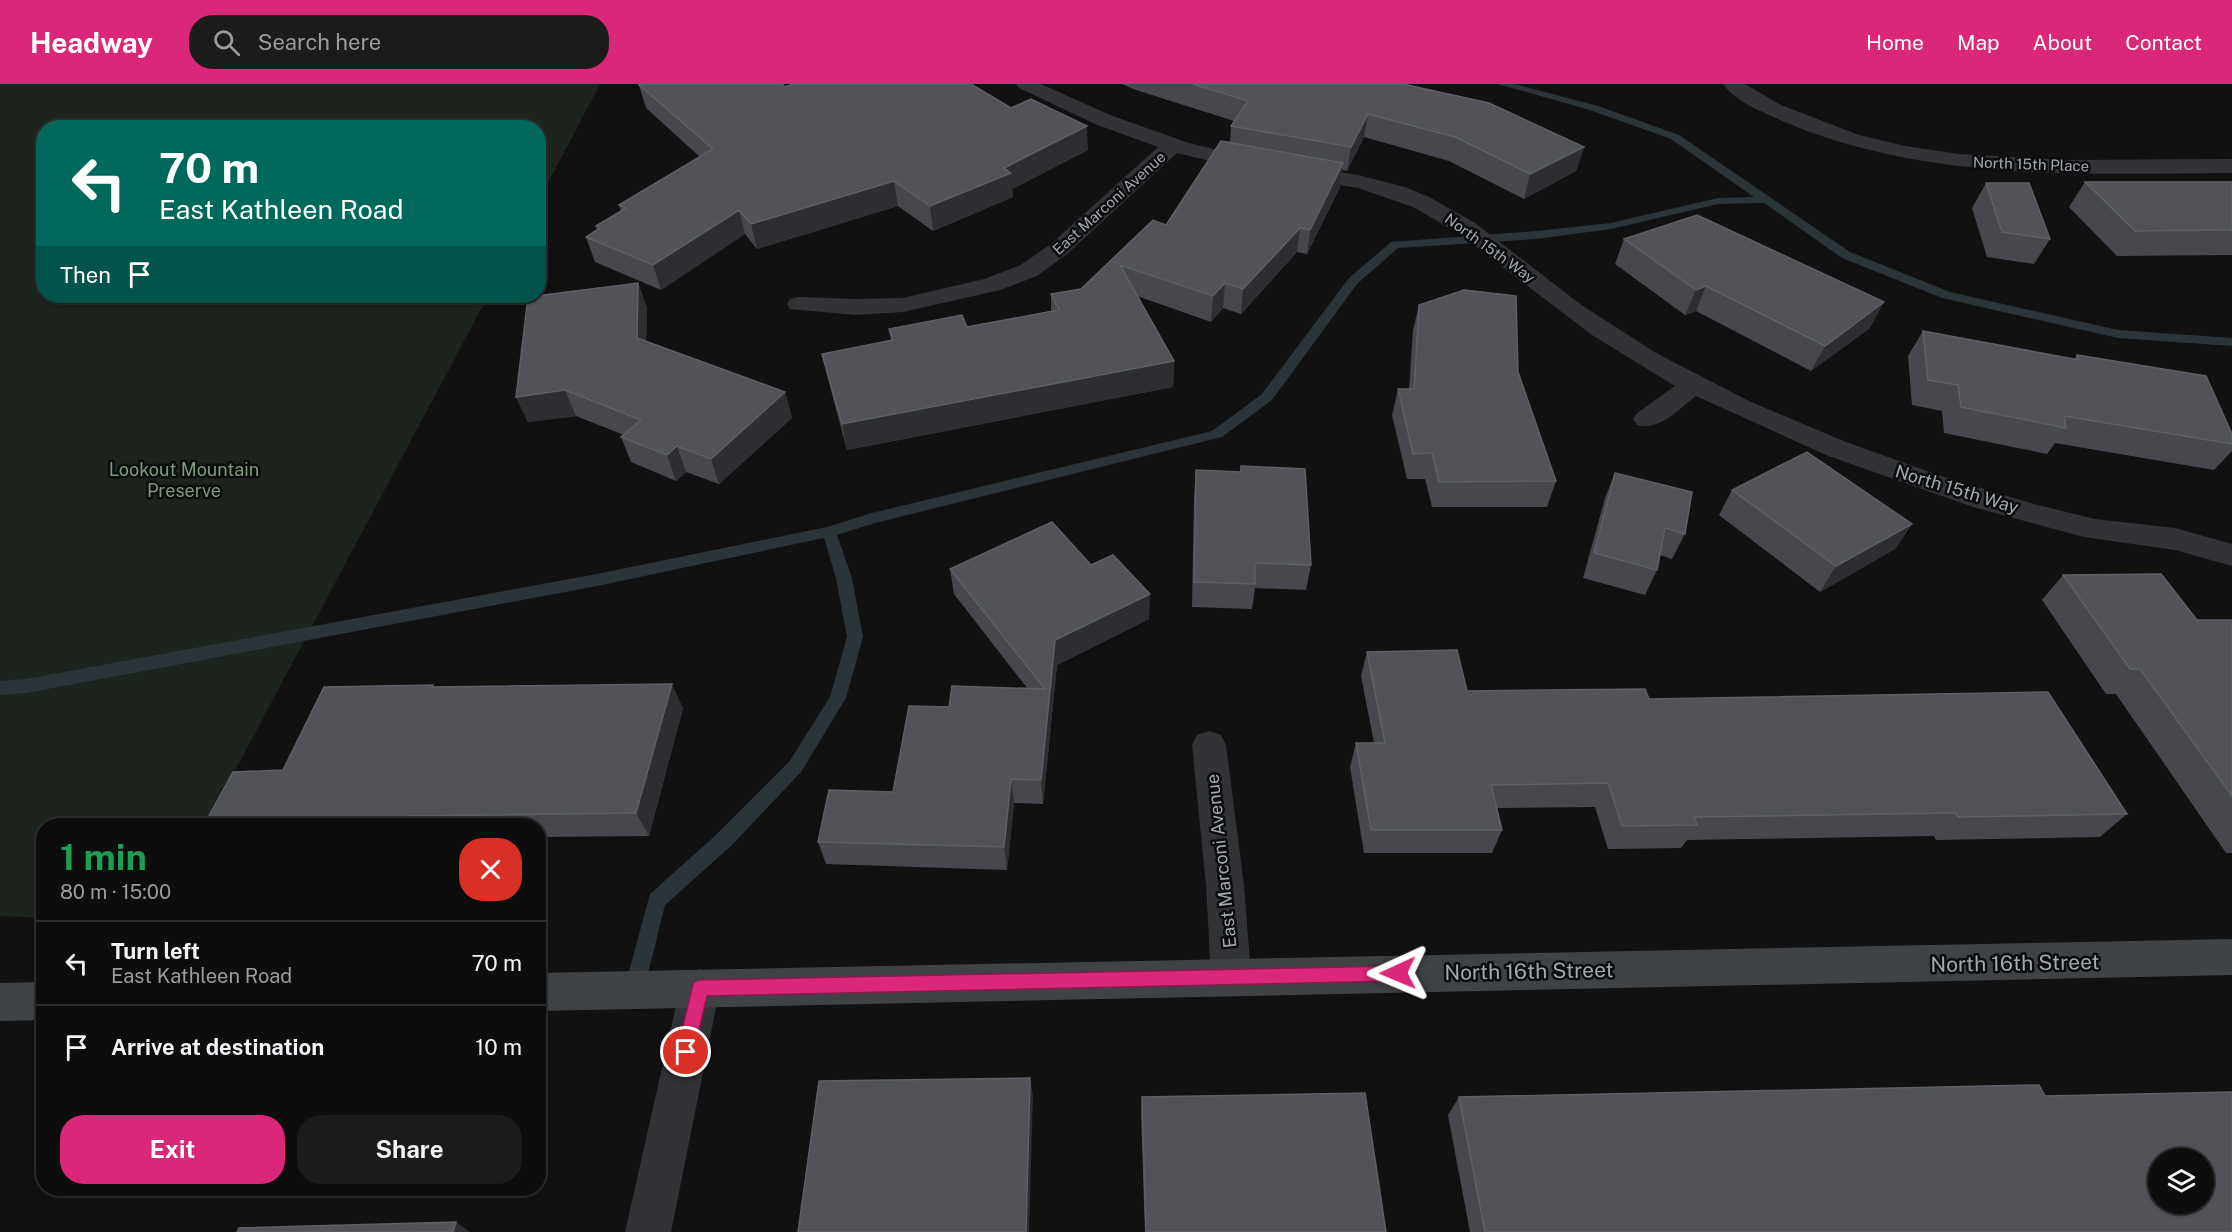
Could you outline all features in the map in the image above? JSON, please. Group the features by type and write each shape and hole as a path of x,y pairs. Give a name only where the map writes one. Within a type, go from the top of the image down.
{"street":[{"name":"North 15th Way","path":"1026,84 1115,125 1174,144 1236,161 1396,192 1433,208 1480,238 1574,311 1694,384 1767,419 1867,461 1975,497 2087,528 2176,540 2232,555"},
{"name":"North 15th Place","path":"1733,84 1779,112 1833,134 1892,150 1956,162 1996,165 2232,165"},
{"name":"East Marconi Avenue","path":"799,304 856,307 903,305 991,285 1028,271 1059,249 1174,144"},
{"path":"1647,418 1694,384"},
{"name":"East Marconi Avenue","path":"1209,745 1225,885 1231,976"},
{"name":"North 16th Street","path":"546,992 1231,976 1896,966 2232,957"},
{"path":"648,1232 700,988"},
{"path":"0,1002 36,1001"}],"green space":[{"name":"Lookout Mountain Preserve","path":"0,84 600,84 546,187 546,120 36,120 36,303 484,303 210,818 36,818 36,918 0,916"}],"building":[{"path":"782,84 785,87 793,84 971,84 1011,108 1031,99 1087,126 1004,168 1011,173 930,206 894,181 751,224 739,210 653,265 586,237 600,228 596,226 626,208 619,205 713,149 639,85"},
{"path":"1193,84 1403,84 1489,103 1584,147 1530,174 1455,137 1368,114 1351,147 1231,126 1248,101"},
{"path":"1221,141 1343,163 1310,230 1300,228 1243,289 1225,283 1213,296 1120,265 1174,361 842,424 822,354 893,340 889,329 962,315 967,327 1059,310 1051,294 1081,289 1153,220 1166,225"},
{"path":"2085,182 2232,182 2232,230 2135,231"},
{"path":"1986,183 2029,183 2050,239 2002,232"},
{"path":"1697,215 1884,302 1825,346 1706,286 1696,290 1624,239"},
{"path":"638,283 637,338 785,392 711,459 677,446 667,455 621,437 641,420 565,390 516,397 527,303 546,303 546,295"},
{"path":"1464,290 1516,296 1518,372 1556,481 1439,482 1432,453 1413,454 1398,389 1414,389 1419,305"},
{"path":"1923,331 2079,360 2077,355 2206,376 2232,434 2232,444 2064,416 2066,428 1961,407 1958,385 1928,380"},
{"path":"1807,452 1912,524 1836,566 1732,490"},
{"path":"1241,466 1305,469 1311,565 1255,563 1255,584 1194,582 1196,470 1241,472"},
{"path":"1615,473 1692,492 1685,534 1665,528 1657,570 1594,553"},
{"path":"1052,522 1091,565 1113,555 1150,594 1055,640 1041,780 1011,779 1004,847 818,842 829,790 893,792 909,706 949,707 952,686 1045,689 950,569"},
{"path":"2161,574 2197,620 2232,620 2232,796 2140,669 2130,669 2063,575"},
{"path":"1457,650 1467,691 1645,689 1649,699 2048,692 2127,814 1958,817 1956,813 1694,817 1697,825 1622,826 1608,783 1491,785 1502,830 1371,830 1356,743 1385,743 1367,652"},
{"path":"672,684 636,813 407,816 406,818 208,818 233,772 283,770 324,687 433,685 432,687"},
{"path":"1030,1078 1026,1232 798,1232 819,1081"},
{"path":"2039,1085 2045,1096 2232,1092 2232,1232 1485,1232 1459,1097"},
{"path":"1365,1093 1386,1232 1146,1232 1142,1097"},
{"path":"456,1222 453,1232 237,1232 239,1228"}],"waterway":[{"path":"1503,84 1594,108 1675,137 1846,255 1946,295 2118,334 2232,342"},
{"path":"829,532 872,518 1217,434 1267,397 1353,281 1395,245 1536,235 1611,226 1718,201 1765,200"},
{"path":"0,688 26,686 597,580 829,532"},
{"path":"634,990 657,900 724,840 795,767 838,698 855,637 844,578 829,532"}],"route":[{"path":"686,1052 700,988 1398,973"}]}
